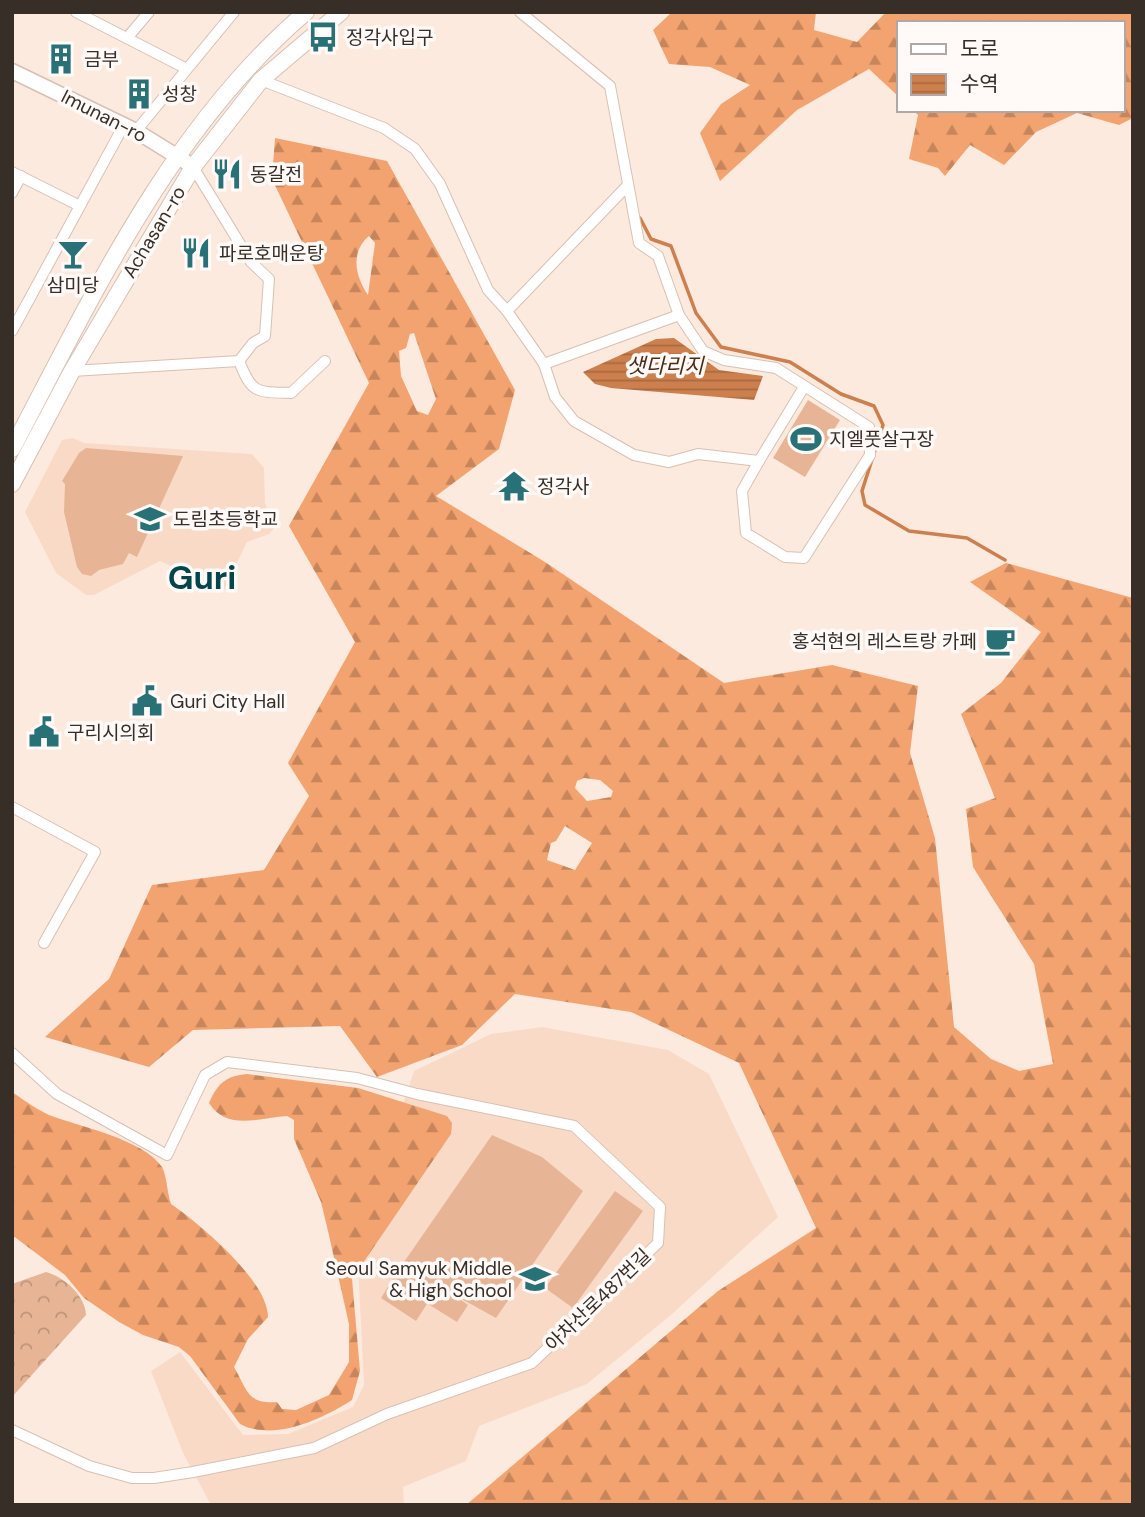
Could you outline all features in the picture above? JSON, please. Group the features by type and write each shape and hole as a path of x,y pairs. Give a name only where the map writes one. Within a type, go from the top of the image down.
{"main road":[{"name":"Achasan-ro","path":"12,449 16,432 139,217 177,157 221,98 268,44 306,12"},
{"name":"Achasan-ro","path":"12,484 72,371 193,167 261,80 341,12"}],"street":[{"path":"76,12 185,68"},
{"path":"127,38 149,12"},
{"path":"12,331 78,205 130,128 234,12"},
{"path":"520,12 610,86 639,243 658,256 679,315 703,351 724,360 776,368 869,427 870,455 804,558 785,557 746,533 742,491 804,387"},
{"name":"Imunan-ro","path":"12,71 130,128 193,167"},
{"path":"261,80 384,128 415,149 440,184 488,290 507,311 544,364 555,397 574,421 634,455 669,462 698,454 760,461"},
{"path":"72,371 239,360 253,343 265,336 269,279 251,262 193,167"},
{"path":"12,192 17,174 78,205"},
{"path":"507,311 628,185"},
{"path":"544,364 679,315"},
{"path":"239,360 248,385 260,393 290,393 325,360"},
{"path":"12,807 95,852 44,943"},
{"name":"아차산로487번길","path":"12,1053 58,1094 167,1155 205,1075 227,1062 357,1078 464,1104 575,1126 660,1207 658,1243 532,1363 387,1414 314,1448 194,1472 154,1478 132,1478 89,1466 12,1430"}],"shaded area":[{"name":"도림초등학교","path":"73,438 84,443 252,454 264,468 265,503 275,527 269,534 247,542 224,590 160,561 94,595 86,595 56,573 25,512 62,440"},
{"name":"Seoul Samyuk Middle & High School","path":"542,1027 668,1050 709,1074 778,1217 672,1314 587,1384 479,1426 466,1461 403,1487 404,1505 211,1505 183,1453 151,1371 180,1352 243,1435 288,1434 353,1407 364,1385 357,1243 414,1071 491,1034"}],"green space":[{"path":"672,12 816,12 814,30 857,42 886,12 1129,12 1133,16 1133,118 1119,125 1077,113 1036,132 1004,165 970,145 945,176 938,168 909,159 918,115 915,112 1124,112 1124,21 897,21 897,95 869,69 797,110 720,181 700,133 721,104 750,85 710,67 669,64 653,30"},
{"path":"275,138 387,161 515,390 499,449 436,496 545,562 724,683 832,665 918,686 910,753 935,838 954,1027 991,1059 1019,1071 1053,1064 1034,964 973,867 966,809 995,798 961,714 1001,683 1041,632 970,582 1006,563 1133,598 1133,1505 466,1505 718,1291 816,1228 739,1063 631,1012 515,994 462,1045 377,1077 340,1026 193,1030 149,1067 45,1037 109,979 152,885 264,870 309,796 288,763 355,642 289,526 369,383 272,179","holes":["369,236 375,243 368,295 356,264 363,242","414,333 436,399 428,415 417,411 401,376 399,351 406,348 410,334","584,778 600,780 613,791 611,797 587,801 575,788 577,781","565,826 592,843 575,870 547,860 551,843 556,841"]},
{"name":"지엘풋살구장","path":"808,400 840,420 805,477 773,458"},
{"path":"86,448 183,456 137,557 129,553 123,564 99,570 91,576 82,574 77,567 64,512 65,484 62,481 79,453"},
{"path":"247,1074 358,1088 447,1116 452,1123 451,1134 352,1279 360,1371 352,1400 313,1421 267,1431 240,1424 190,1356 179,1347 143,1335 119,1322 84,1298 65,1275 12,1235 12,1092 49,1115 126,1141 153,1157 164,1171 171,1204 214,1239 245,1271 265,1303 268,1317 248,1339 234,1367 254,1398 277,1402 282,1409 296,1410 329,1395 349,1362 349,1324 321,1202 294,1139 294,1120 287,1116 234,1120 216,1112 209,1103 224,1082"},
{"path":"492,1135 542,1157 583,1191 496,1318 451,1293 468,1305 457,1322 428,1304 439,1287 447,1291 439,1285 416,1321 381,1298 403,1263 417,1271 404,1262"},
{"path":"615,1191 643,1211 573,1308 545,1288"},
{"path":"46,1272 60,1278 78,1294 86,1315 12,1397 12,1284"}],"water":[{"name":"샛다리지","path":"674,338 719,370 763,376 754,400 611,388 595,384 583,372 656,339"}],"waterway":[{"path":"640,218 651,239 671,246 696,313 721,347 790,362 841,394 874,406 883,425 862,491 865,505 909,531 967,538 1005,560"}],"place":[{"name":"정각사입구","path":"323,37"},
{"name":"금부","path":"61,59"},
{"name":"성창","path":"139,94"},
{"name":"동갈전","path":"227,174"},
{"name":"파로호매운탕","path":"196,253"},
{"name":"삼미당","path":"73,254"},
{"name":"지엘풋살구장","path":"806,439"},
{"name":"정각사","path":"514,486"},
{"name":"도림초등학교","path":"150,519"},
{"name":"홍석현의 레스트랑 카페","path":"1000,641"},
{"name":"Guri City Hall","path":"147,701"},
{"name":"구리시의회","path":"44,732"},
{"name":"Seoul Samyuk Middle & High School","path":"535,1279"}],"district":[{"name":"Guri","path":"202,577"}]}
